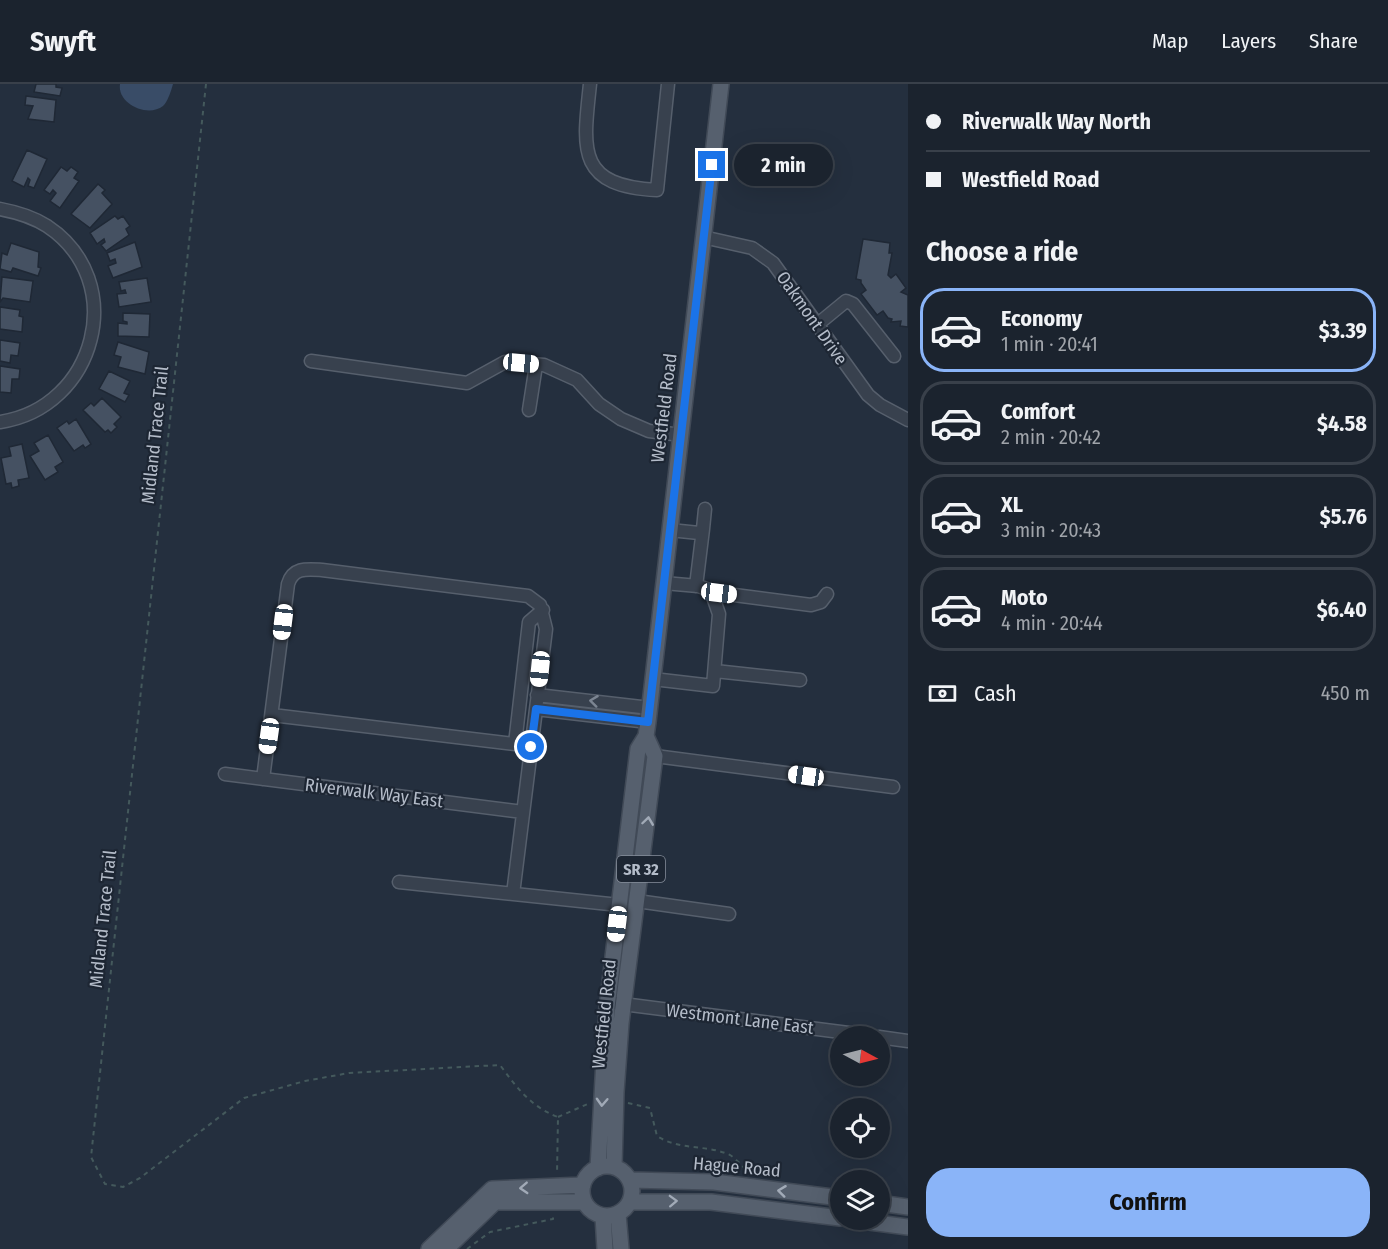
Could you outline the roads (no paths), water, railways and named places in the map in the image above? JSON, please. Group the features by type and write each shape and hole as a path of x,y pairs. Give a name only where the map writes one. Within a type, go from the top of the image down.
{"main road":[{"name":"Westfield Road","path":"598,1168 607,1002 638,749 648,722 721,84"},
{"path":"648,722 655,756"},
{"name":"Westfield Road","path":"614,1167 616,1092 624,1004 655,756"},
{"path":"614,1167 626,1174 630,1180 633,1191 631,1202 610,1215 590,1210 584,1202 583,1185 587,1176 598,1168 614,1167"},
{"name":"Hague Road","path":"630,1180 714,1182 830,1197"},
{"path":"429,1249 492,1189 583,1185"},
{"path":"446,1249 495,1202 584,1202"},
{"name":"Hague Road","path":"631,1202 711,1202 830,1217"},
{"path":"890,1205 908,1207"},
{"path":"605,1249 610,1215"},
{"path":"610,1215 621,1249"},
{"path":"890,1225 908,1227"}],"street":[{"path":"590,84 586,152 600,173 616,185 631,189 657,190 668,84"},
{"path":"0,209 30,217 59,236 83,266 94,304 94,323 86,358 67,386 39,409 24,416 0,422"},
{"name":"Oakmont Drive","path":"703,237 743,245 763,254 783,274 868,395 880,405 908,420"},
{"path":"818,324 846,301 853,304 894,356"},
{"path":"311,361 467,383 505,362 544,365 577,380 600,404 621,419 649,431 681,435"},
{"path":"529,410 536,364"},
{"path":"696,586 705,509"},
{"path":"670,530 699,533 703,529"},
{"path":"263,779 288,584 292,575 305,568 520,594 536,600 543,610 546,629 513,894"},
{"path":"664,583 811,605 821,602 827,594"},
{"path":"653,679 713,686 718,614 711,591"},
{"path":"515,744 529,622 543,610"},
{"path":"524,667 540,669"},
{"path":"715,671 800,680"},
{"path":"537,695 648,722"},
{"path":"536,709 648,722"},
{"path":"272,715 531,747"},
{"path":"655,756 893,787"},
{"name":"Riverwalk Way East","path":"225,774 523,812"},
{"path":"399,882 619,904"},
{"path":"637,901 729,914"},
{"name":"Westmont Lane East","path":"607,1002 830,1031"},
{"path":"890,1039 908,1041"}],"water":[{"path":"120,84 173,84 163,106 157,109 142,110 123,98"}]}
